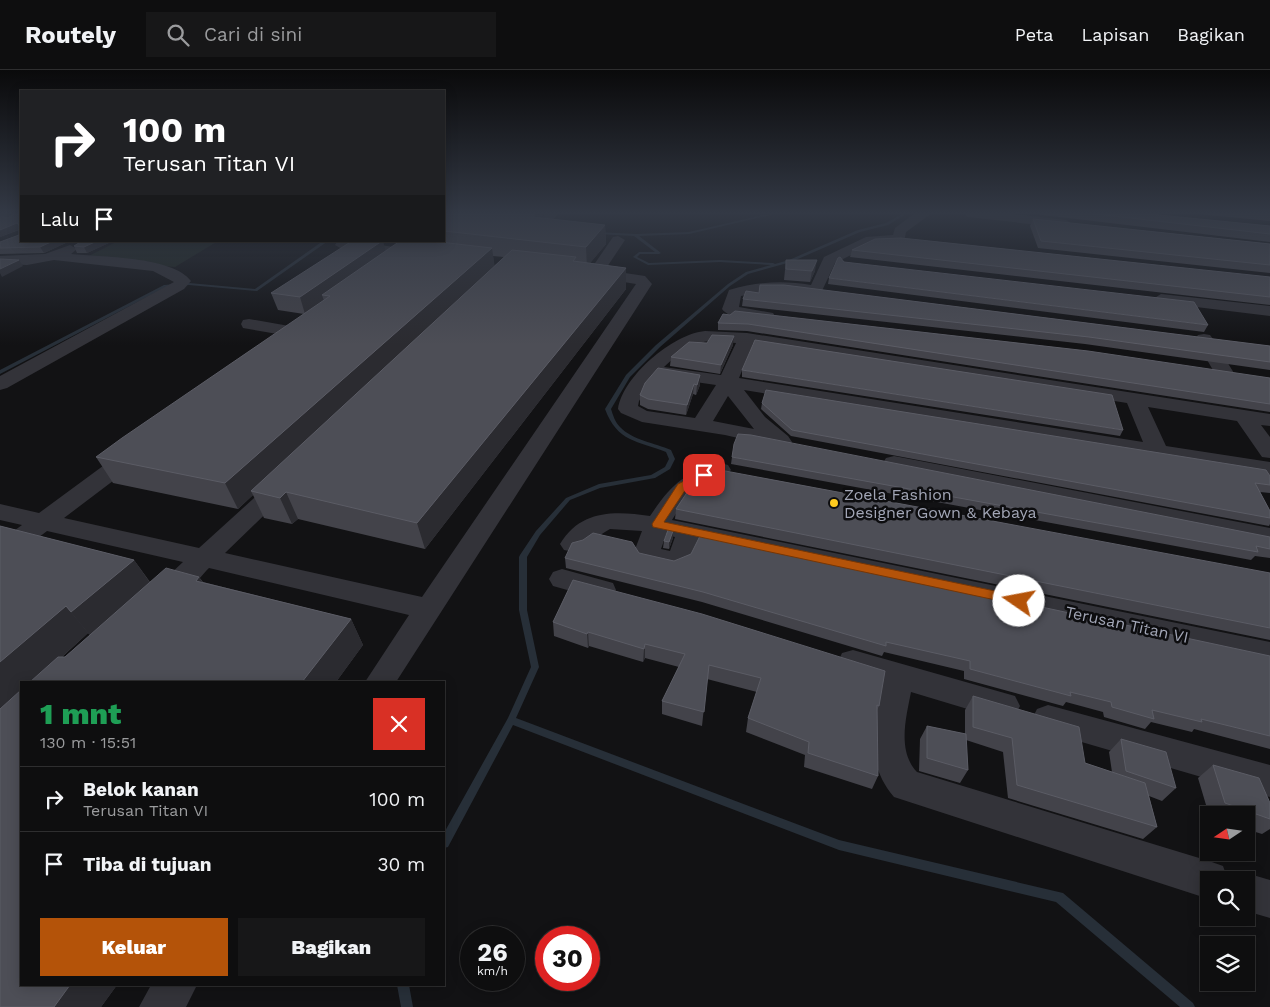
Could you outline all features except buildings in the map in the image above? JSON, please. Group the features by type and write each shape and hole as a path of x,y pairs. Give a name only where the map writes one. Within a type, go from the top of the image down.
{"street":[{"path":"0,260 28,261 57,257 154,267 165,270 181,284 0,384"},
{"path":"382,269 399,257"},
{"path":"381,681 644,284 640,279 586,272 601,257"},
{"path":"816,290 829,260 836,257"},
{"path":"780,317 741,313 730,309 734,293 758,285 783,285 835,293"},
{"path":"1142,297 1270,311"},
{"path":"249,324 303,326 272,350"},
{"path":"1185,336 1223,341"},
{"path":"728,381 764,427 795,445 724,430 642,416 628,409 629,399 652,370 675,348 693,338 747,338 1270,420"},
{"path":"700,426 728,381 747,338"},
{"path":"1204,339 1223,371 1238,382"},
{"path":"1204,368 1223,371"},
{"path":"652,370 1270,469"},
{"path":"1135,399 1157,450"},
{"path":"1244,416 1270,452"},
{"path":"657,524 682,487 692,480 731,473 718,466 724,430"},
{"path":"0,554 146,445"},
{"path":"878,460 1268,541"},
{"path":"148,610 299,468"},
{"path":"0,512 430,609"},
{"name":"Terusan Titan VI","path":"573,544 591,526 600,521 610,520 657,524 1270,654"},
{"path":"562,579 627,596"},
{"path":"824,653 1270,781"},
{"path":"900,676 889,729 891,767 897,778 906,785 1200,877"},
{"path":"1255,895 1270,899"},
{"path":"161,1007 175,986"}],"shaded area":[{"path":"87,257 192,257 175,267 83,259"}],"waterway":[{"path":"0,372 165,286 189,284 256,290 304,257"},
{"path":"635,257 648,264 720,261 773,264"},
{"path":"511,720 535,667 523,610 523,557 538,533 568,499 599,486 653,477 668,468 672,459 669,451 631,438 617,427 612,419 608,409 628,376 658,346 729,285 747,273 800,257"},
{"path":"445,841 511,720"},
{"path":"511,720 839,845 1059,897 1189,1007"},
{"path":"403,986 407,1007"}],"place":[{"name":"Zoela Fashion Designer Gown & Kebaya","path":"834,503"}],"route":[{"path":"704,475 682,487 657,524 1019,601"}]}
